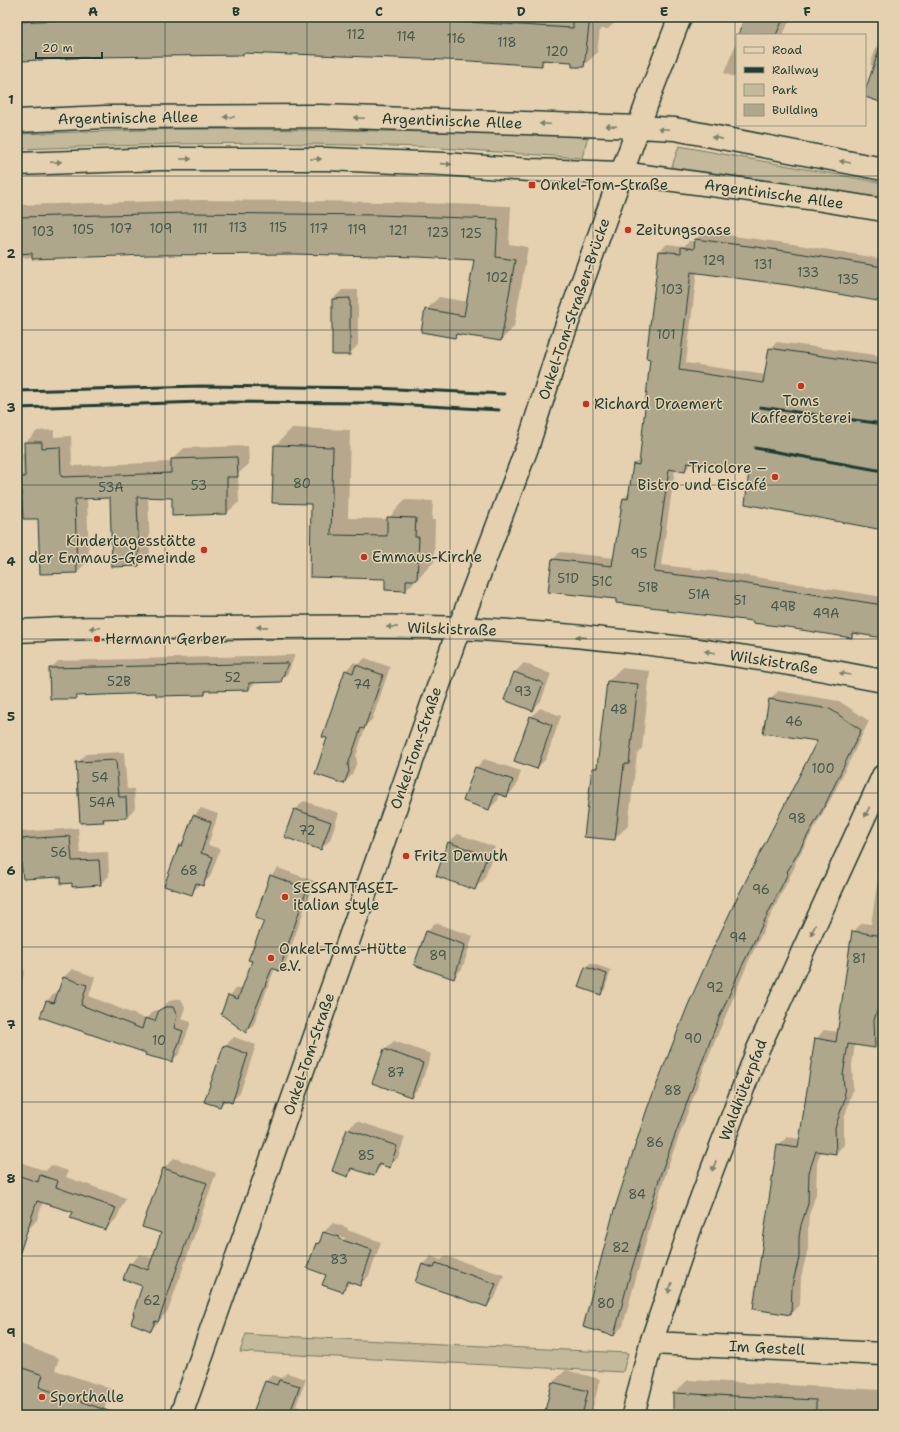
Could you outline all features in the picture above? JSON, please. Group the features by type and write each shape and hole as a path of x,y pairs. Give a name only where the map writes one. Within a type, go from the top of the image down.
{"main road":[{"path":"621,173 680,17"},
{"name":"Argentinische Allee","path":"17,121 105,117 321,116 675,129 883,169"},
{"name":"Argentinische Allee","path":"17,164 161,159 327,159 444,164 530,170 621,173 816,199 883,210"},
{"name":"Onkel-Tom-Straßen-Brücke","path":"528,445 561,341 621,173"},
{"name":"Onkel-Tom-Straße","path":"181,1415 459,628 528,445"},
{"name":"Wilskistraße","path":"17,631 106,628 301,626 459,628 601,639 699,650 809,667 883,681"},
{"name":"Waldhüterpfad","path":"633,1415 651,1342 693,1220 758,1049 883,776"},
{"name":"Im Gestell","path":"651,1342 883,1354"}],"green space":[{"path":"175,129 382,131 588,136 582,158 427,147 268,143 175,144 17,149 17,134"},
{"path":"679,146 883,183 883,198 794,184 671,169"},
{"path":"246,1334 628,1353 623,1372 240,1352"}],"building":[{"path":"120,17 377,17 573,28 573,17 590,17 584,67 572,67 572,62 542,60 542,66 471,61 292,54 243,53 243,55 92,57 22,61 22,55 17,55 17,22"},
{"path":"745,17 784,17 776,34 738,34"},
{"path":"880,47 883,48 883,103 866,97 866,88"},
{"path":"188,213 377,215 498,219 496,257 515,260 501,341 456,334 455,338 421,332 425,309 464,316 474,260 294,254 150,255 32,259 32,253 17,254 17,217"},
{"path":"695,239 786,251 883,267 883,302 788,285 691,272 679,370 763,383 769,348 883,365 883,530 745,504 749,471 687,463 685,472 669,469 654,572 721,580 883,605 883,638 852,633 852,638 795,628 752,623 753,621 667,611 667,609 616,603 616,599 548,592 552,559 612,566 623,498 628,499 633,464 639,465 650,359 646,358 659,251 681,253 681,247 694,249"},
{"path":"350,298 350,355 332,355 332,299"},
{"path":"24,442 42,442 42,448 60,447 62,477 171,473 171,459 237,457 238,477 227,477 227,514 172,516 172,498 137,497 139,566 112,567 110,498 75,499 77,573 40,574 38,519 23,519 21,477 25,477"},
{"name":"Emmaus-Kirche","path":"274,445 333,447 331,535 387,536 387,517 416,518 415,537 419,537 417,580 406,580 406,591 385,590 385,579 310,577 311,504 272,503"},
{"path":"288,663 281,682 249,683 249,690 205,691 205,695 156,696 156,693 76,696 76,699 50,699 49,668"},
{"path":"356,665 383,675 364,729 361,728 348,765 349,771 344,784 315,774 327,738 322,737 345,670 353,673"},
{"path":"514,672 543,683 533,711 504,700"},
{"path":"607,681 638,684 629,764 624,764 615,840 584,837 592,768 597,768"},
{"path":"769,699 830,709 861,730 826,803 787,872 788,873 741,968 719,1018 661,1173 629,1278 614,1336 583,1327 613,1214 647,1109 688,1005 710,955 735,902 817,741 763,733"},
{"path":"530,716 552,725 537,769 514,761"},
{"path":"116,760 119,797 126,797 127,818 103,819 104,822 80,823 76,762"},
{"path":"475,767 513,780 507,797 495,793 489,810 463,801"},
{"path":"294,809 331,822 321,850 284,837"},
{"path":"193,815 211,822 201,853 213,857 203,886 196,883 192,895 164,886 179,845 182,846"},
{"path":"70,836 72,861 99,860 101,885 72,887 72,883 61,884 61,877 23,879 21,863 17,864 17,843 20,843 20,839"},
{"path":"448,842 487,856 475,890 436,876"},
{"path":"270,875 307,889 279,971 272,968 246,1033 221,1014 228,995 238,999 252,961 248,960 264,921 255,918"},
{"path":"426,931 465,945 454,979 414,965"},
{"path":"852,931 883,936 883,993 874,1020 875,1048 848,1044 843,1075 845,1098 835,1128 836,1154 816,1151 809,1172 808,1204 801,1225 799,1237 799,1258 792,1286 791,1315 753,1309 777,1145 798,1148 815,1038 836,1042"},
{"path":"585,967 607,974 601,995 578,987"},
{"path":"63,977 87,985 81,1005 142,1029 145,1018 155,1021 159,1010 165,1007 173,1007 177,1016 174,1028 183,1031 172,1062 145,1055 146,1053 40,1017 46,1001 54,1003"},
{"path":"224,1045 248,1054 232,1103 223,1100 220,1107 204,1102"},
{"path":"384,1049 423,1063 411,1097 372,1083"},
{"path":"347,1129 397,1146 390,1168 379,1164 374,1176 351,1168 348,1177 332,1171"},
{"path":"163,1168 207,1183 158,1322 155,1321 151,1331 131,1323 142,1286 123,1279 129,1263 148,1270 161,1233 142,1227"},
{"path":"17,1175 38,1182 40,1175 58,1181 56,1187 116,1208 106,1230 70,1218 73,1212 37,1201 20,1252 17,1251"},
{"path":"323,1232 372,1250 360,1286 347,1281 343,1292 322,1285 326,1275 307,1268 316,1243 319,1244"},
{"path":"436,1263 496,1284 487,1307 415,1282 422,1264 434,1268"},
{"name":"Sporthalle","path":"17,1366 43,1375 39,1387 111,1412 111,1415 17,1415"},
{"path":"279,1380 300,1386 289,1415 252,1415 265,1381 277,1385"},
{"path":"552,1382 588,1391 582,1415 544,1415"},
{"path":"673,1393 816,1400 816,1415 673,1415"}],"railway":[{"path":"17,391 201,386 375,388 504,394"},
{"path":"17,408 202,402 377,403 499,410"},
{"path":"760,407 883,424"},
{"path":"755,448 883,471"}],"place":[{"name":"Onkel-Tom-Straße","path":"532,185"},
{"name":"Zeitungsoase","path":"628,230"},
{"name":"Toms Kaffeerösterei","path":"801,386"},
{"name":"Richard Draemert","path":"586,404"},
{"name":"Tricolore – Bistro und Eiscafé","path":"775,477"},
{"name":"Kindertagesstätte der Emmaus-Gemeinde","path":"204,550"},
{"name":"Emmaus-Kirche","path":"364,557"},
{"name":"Hermann Gerber","path":"97,639"},
{"name":"Fritz Demuth","path":"406,856"},
{"name":"SESSANTASEI- italian style","path":"285,897"},
{"name":"Onkel-Toms-Hütte e.V.","path":"271,958"},
{"name":"Sporthalle","path":"42,1397"}]}
